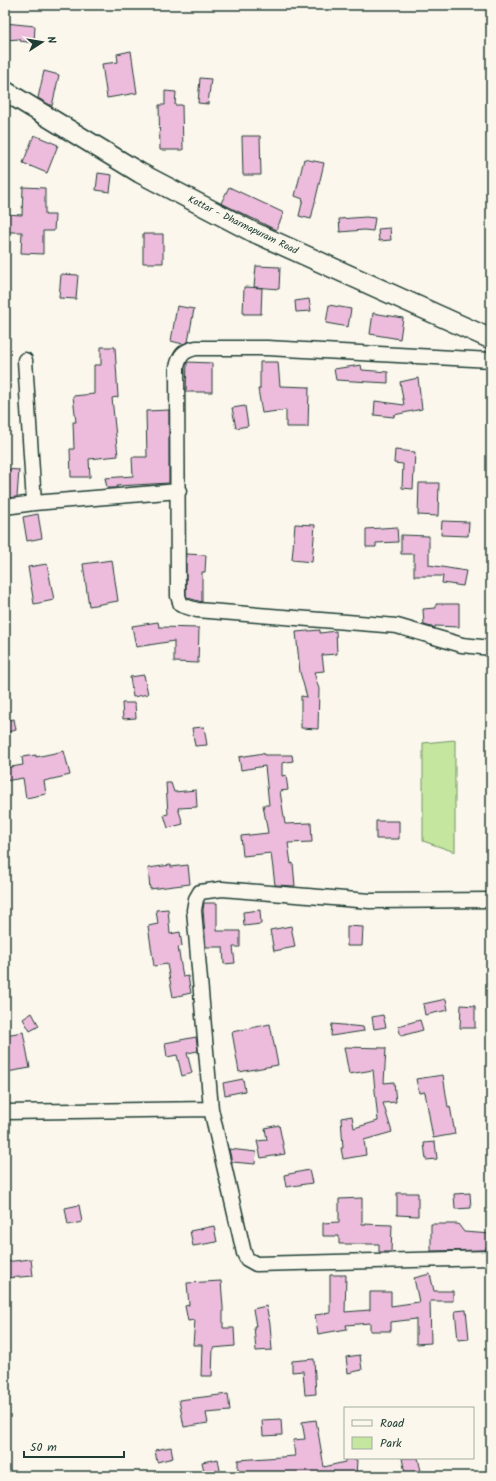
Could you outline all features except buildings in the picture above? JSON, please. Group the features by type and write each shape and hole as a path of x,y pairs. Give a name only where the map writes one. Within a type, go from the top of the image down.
{"main road":[{"name":"Kottar - Dharmapuram Road","path":"5,91 140,173 251,231 491,339"}],"street":[{"path":"491,360 267,348 196,348 186,350 180,355 177,367 179,491 178,596 181,604 197,610 397,626 462,645 491,648"},
{"path":"25,360 34,503"},
{"path":"5,507 34,503 179,491"},
{"path":"491,900 370,901 222,889 200,892 196,899 194,910 211,1109 244,1253 248,1259 256,1264 491,1258"},
{"path":"5,1112 211,1109"}],"green space":[{"path":"455,740 455,852 423,841 423,743"}]}
